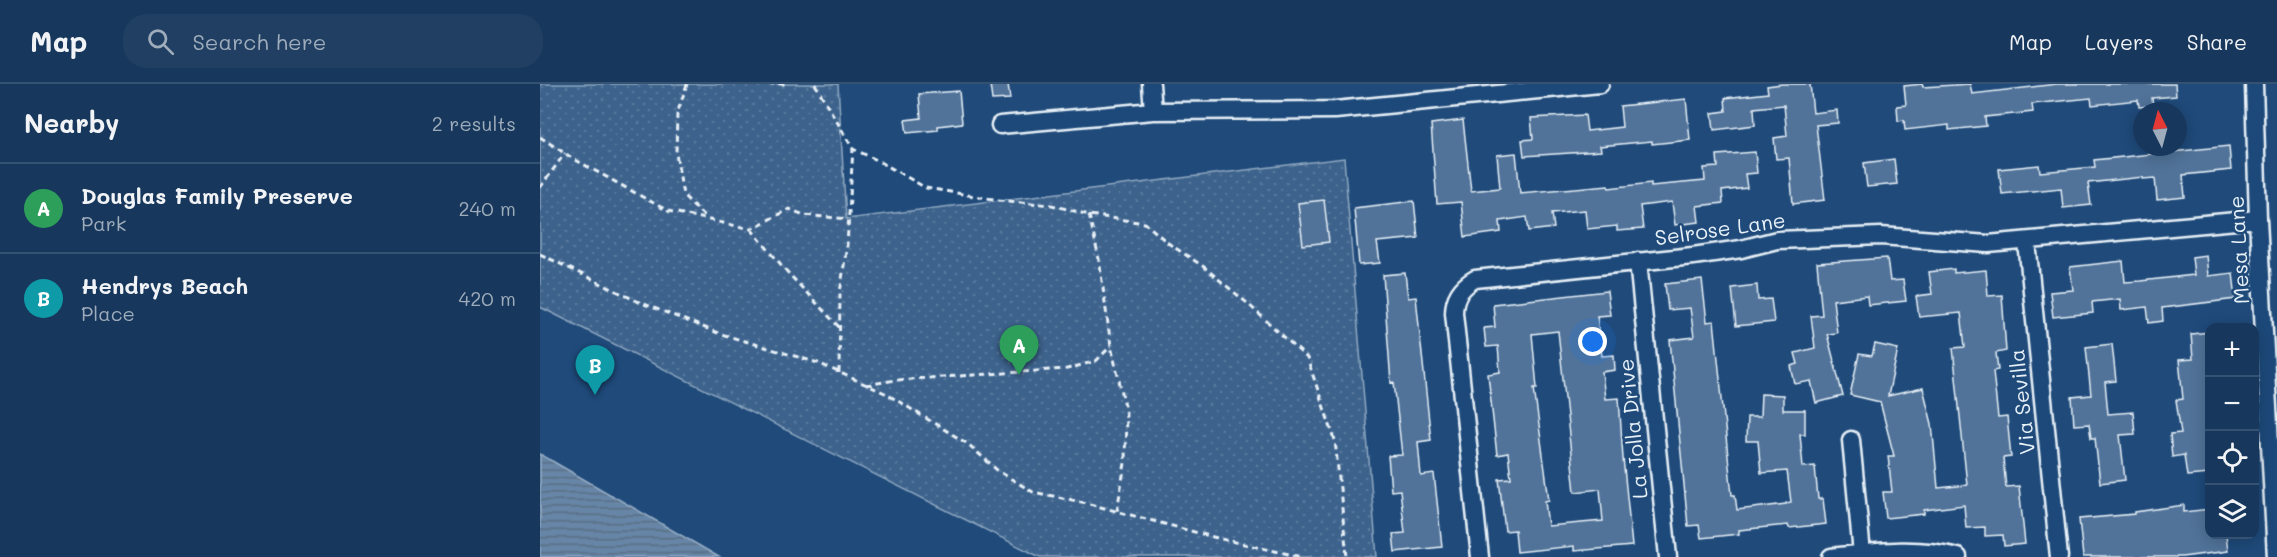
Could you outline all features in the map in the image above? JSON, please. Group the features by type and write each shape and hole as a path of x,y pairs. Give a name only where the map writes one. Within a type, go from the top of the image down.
{"street":[{"path":"1151,84 1153,111"},
{"path":"1000,125 1153,111 1335,110 1600,84"},
{"name":"Mesa Lane","path":"2254,84 2258,219 2276,557"},
{"name":"Selrose Lane","path":"1480,557 1454,313 1457,296 1468,283 1484,277 1741,249 1777,240 1881,236 1988,244 2258,219"},
{"name":"Via Sevilla","path":"2027,242 2059,557"},
{"name":"La Jolla Drive","path":"1638,261 1668,557"},
{"path":"1851,440 1862,554"},
{"path":"1831,557 1910,549 1958,557"}],"path":[{"path":"687,84 677,114 676,153 683,195 708,220"},
{"path":"768,84 787,84"},
{"path":"815,84 853,149 840,293 839,373"},
{"path":"540,137 668,211 751,229 789,274 840,328"},
{"path":"853,149 926,188 999,200 1052,205 1089,215 1145,223 1168,243 1204,267 1307,358 1335,440 1347,557"},
{"path":"540,188 565,153"},
{"path":"751,229 789,209 804,215 848,219"},
{"path":"1089,215 1099,259 1111,346 1126,410 1125,463 1117,511"},
{"path":"540,254 639,302 718,333 818,363 885,393 960,439 998,471 1033,492 1302,557"},
{"path":"866,385 896,380 1067,369 1096,361 1111,346"}],"shaded area":[{"path":"540,84 838,84 846,219 1344,158 1377,557 1040,557 540,307"},
{"path":"540,454 719,557 540,557"}],"building":[{"path":"990,84 1008,84 1010,99 992,100"},
{"path":"1810,84 1813,113 1837,110 1838,123 1816,125 1825,200 1793,204 1789,158 1776,159 1774,138 1787,136 1784,105 1754,108 1755,125 1714,130 1712,113 1726,111 1725,98 1768,93 1767,86"},
{"path":"1970,84 1972,94 2057,84 2175,84 2176,96 2152,98 2152,102 2138,102 2138,100 2092,105 2091,98 2032,104 2033,112 1985,117 1986,126 1949,130 1949,125 1905,130 1904,120 1898,121 1897,106 1906,105 1904,86"},
{"path":"959,91 962,123 938,126 938,130 907,133 905,120 921,118 919,94"},
{"path":"1686,99 1690,140 1600,146 1601,151 1524,156 1522,140 1533,139 1531,118 1585,115 1587,131 1622,127 1620,106"},
{"path":"1463,120 1471,191 1500,188 1497,155 1516,153 1520,193 1608,185 1609,188 1651,183 1651,186 1705,181 1704,168 1718,167 1717,155 1755,152 1757,173 1745,174 1747,188 1722,191 1723,203 1697,206 1699,222 1675,225 1672,202 1640,206 1643,229 1617,231 1617,226 1587,229 1585,210 1552,213 1554,228 1529,231 1527,217 1500,221 1501,232 1465,237 1461,202 1437,204 1431,124"},
{"path":"2229,146 2231,170 2183,175 2185,197 2157,200 2155,178 2143,179 2143,177 2088,183 2091,205 2063,208 2061,188 2002,194 1999,169 2039,165 2040,172 2095,167 2094,160 2133,156 2187,156 2187,150"},
{"path":"1894,159 1897,184 1867,187 1864,163"},
{"path":"1324,200 1329,242 1303,245 1298,203"},
{"path":"1414,201 1418,238 1377,242 1380,263 1359,265 1354,208"},
{"path":"2206,255 2208,276 2233,273 2236,299 2162,308 2163,321 2149,323 2147,307 2121,310 2120,299 2092,302 2093,313 2053,317 2050,292 2073,290 2070,267 2123,261 2125,282 2140,281 2194,275 2192,257"},
{"path":"1887,258 1890,281 1903,280 1906,301 1868,305 1867,296 1833,300 1837,333 1827,334 1843,396 1816,403 1811,381 1795,384 1791,366 1798,364 1795,353 1815,348 1811,316 1822,315 1817,263"},
{"path":"1954,269 1954,273 1986,270 1988,296 2002,295 2006,351 1996,353 1998,370 1993,371 1998,418 2007,417 2011,457 2003,458 2006,487 2019,486 2025,544 2004,546 2003,535 1985,536 1985,527 1966,528 1964,505 1924,510 1924,514 1886,518 1883,492 1892,492 1888,456 1894,456 1880,402 1850,395 1859,354 1872,356 1875,344 1898,349 1888,396 1923,388 1932,424 1938,488 1967,485 1953,348 1965,347 1961,313 1919,317 1916,296 1932,294 1929,272"},
{"path":"1405,273 1408,298 1416,297 1431,440 1418,442 1421,476 1434,474 1442,547 1395,552 1393,534 1405,533 1400,490 1391,491 1388,456 1402,455 1394,382 1391,383 1383,275"},
{"path":"1702,280 1707,322 1714,321 1732,495 1735,495 1737,510 1791,502 1787,471 1761,473 1758,441 1746,441 1747,417 1760,417 1761,394 1783,395 1783,410 1805,410 1805,434 1800,434 1803,467 1815,466 1818,499 1823,499 1826,524 1739,530 1739,534 1701,538 1699,525 1688,526 1670,340 1694,337 1690,308 1668,310 1665,284"},
{"path":"1757,285 1758,300 1771,299 1774,322 1736,326 1732,288"},
{"path":"1607,291 1610,315 1597,316 1602,356 1614,355 1615,370 1602,372 1605,399 1619,398 1632,546 1574,551 1574,546 1517,552 1515,530 1505,531 1499,479 1511,478 1508,453 1497,455 1488,374 1500,372 1498,346 1486,347 1484,328 1495,327 1493,304","holes":["1558,331 1575,492 1600,489 1603,521 1548,526 1545,501 1549,500 1534,388 1537,388 1532,334"]},
{"path":"2205,333 2205,474 2187,476 2184,455 2172,457 2170,434 2181,433 2176,400 2183,399 2179,360 2193,359 2191,334"},
{"path":"2112,344 2116,381 2105,382 2108,414 2133,412 2135,434 2120,435 2125,480 2100,483 2095,438 2091,438 2089,424 2074,425 2072,397 2091,395 2086,347"},
{"path":"2184,505 2184,512 2205,510 2205,539 2227,539 2228,551 2182,557 2083,557 2079,519 2135,514 2135,512"}],"place":[{"name":"Douglas Family Preserve","path":"1019,375"},
{"name":"Hendrys Beach","path":"595,395"}]}
